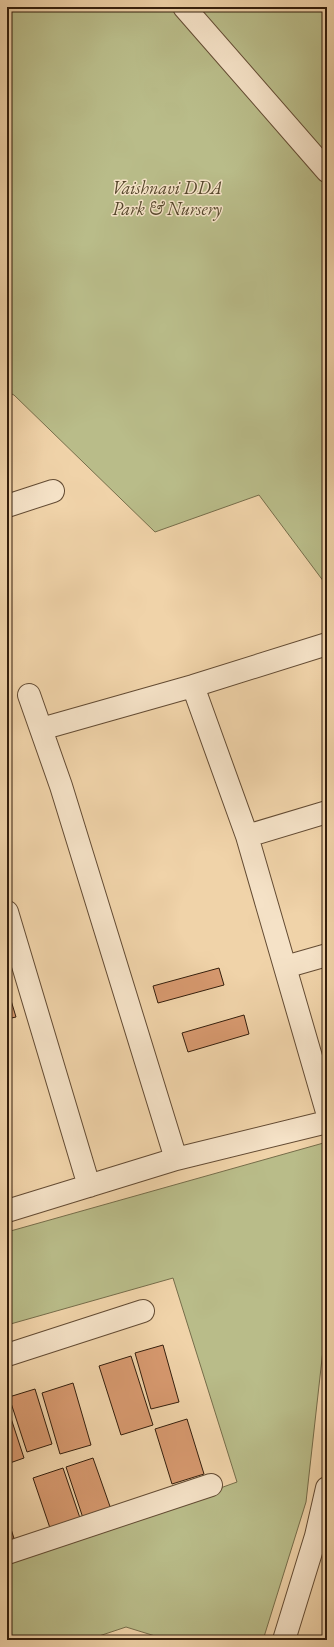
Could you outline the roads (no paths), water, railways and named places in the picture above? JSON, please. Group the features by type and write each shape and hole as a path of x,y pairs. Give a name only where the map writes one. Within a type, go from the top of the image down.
{"street":[{"path":"184,7 327,172"},
{"path":"7,506 53,491"},
{"path":"41,729 193,686 327,644"},
{"path":"193,686 247,836 327,1112"},
{"path":"29,695 61,786 176,1159"},
{"path":"247,836 327,812"},
{"path":"7,912 89,1186"},
{"path":"285,967 327,955"},
{"path":"7,1211 176,1159 327,1122"},
{"path":"7,1355 143,1311"},
{"path":"7,1553 211,1485"},
{"path":"284,1640 316,1536 327,1488"}],"park label":[{"name":"Vaishnavi DDA Park & Nursery","path":"167,197"}]}
